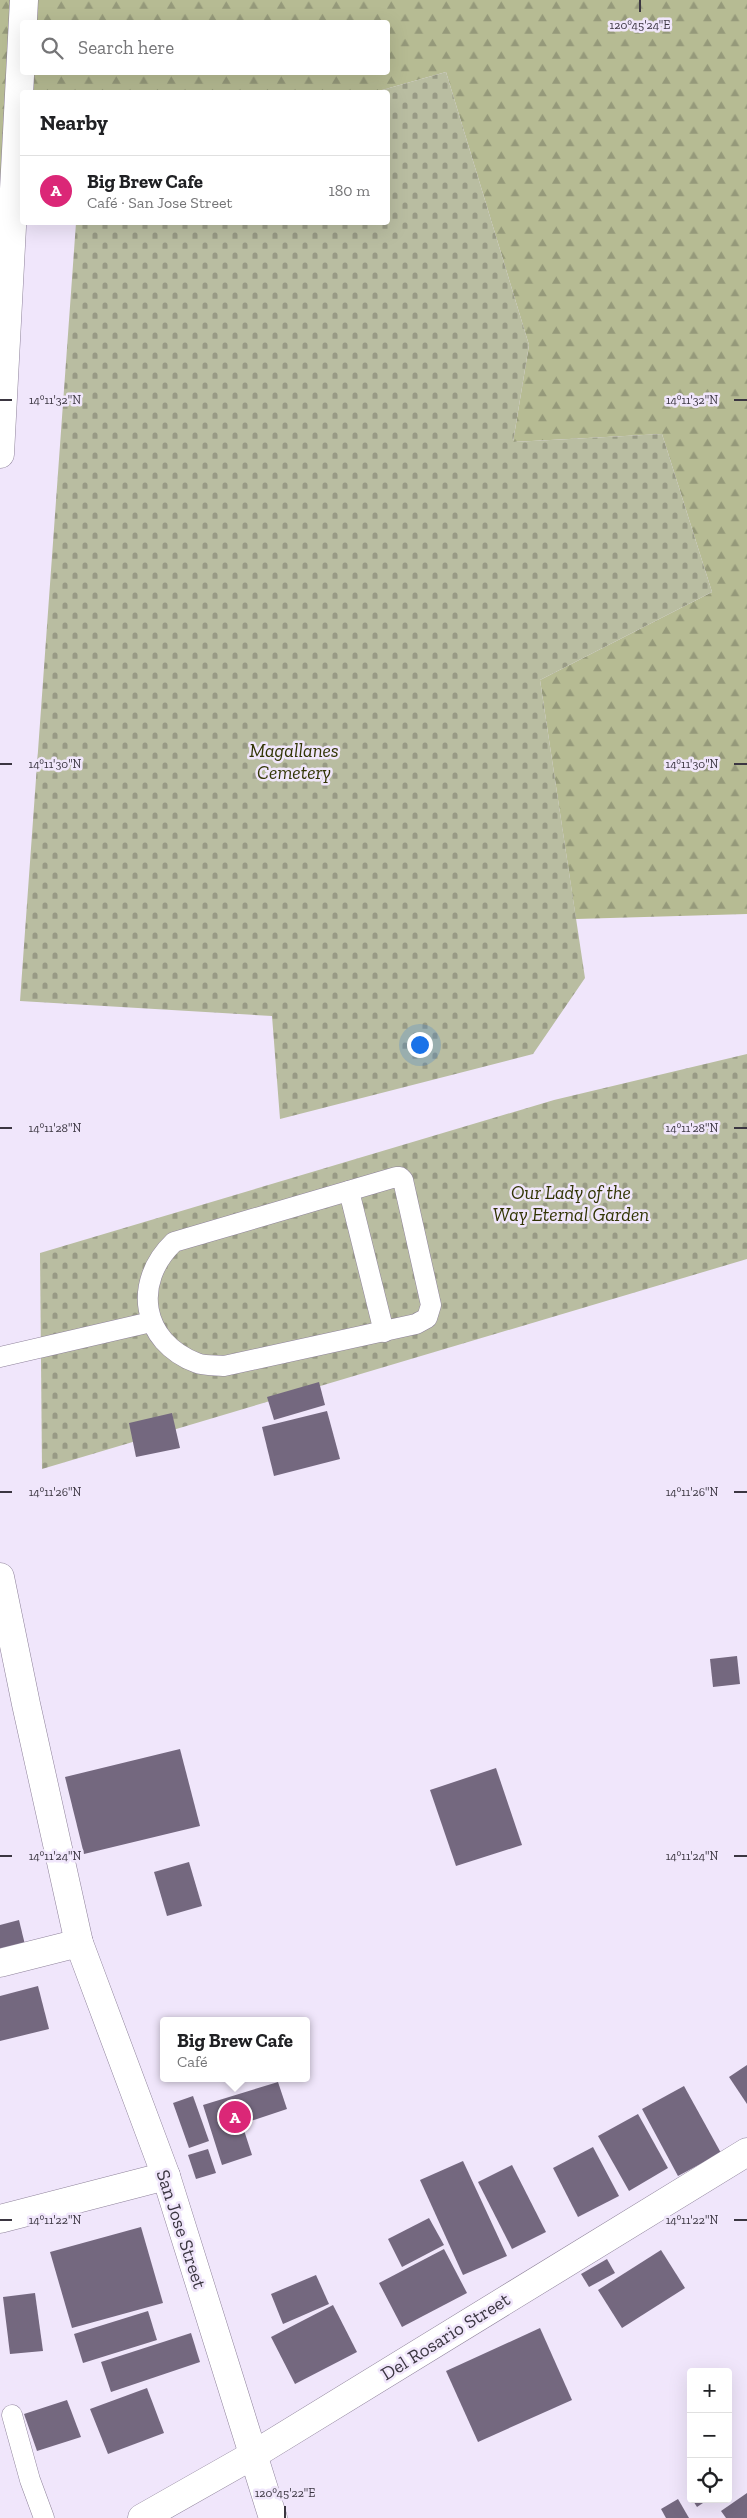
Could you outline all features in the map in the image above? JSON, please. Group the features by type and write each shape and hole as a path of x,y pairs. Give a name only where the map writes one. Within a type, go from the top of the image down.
{"main road":[{"path":"23,20 24,0"},
{"path":"0,454 20,75"},
{"name":"San Jose Street","path":"0,1577 79,1943 166,2176 273,2518"},
{"path":"0,1962 79,1943"},
{"name":"Del Rosario Street","path":"142,2518 253,2455 747,2152"},
{"path":"0,2219 166,2176"}],"lane":[{"path":"396,1177 400,1177 403,1180 431,1305 427,1318 416,1324 384,1332 224,1366 198,1364 178,1353 163,1339 151,1322 146,1301 151,1278 165,1250 174,1242 349,1191 396,1177"},
{"path":"349,1191 384,1332"},
{"path":"0,1357 151,1322"},
{"path":"12,2415 30,2480 44,2518"}],"green space":[{"path":"0,0 747,0 747,914 576,919 540,680 712,592 662,434 513,442 529,345 446,72 382,90 20,90 20,104 0,219"},
{"name":"Magallanes Cemetery","path":"446,72 529,345 513,442 662,434 712,592 540,680 585,978 533,1054 280,1119 272,1016 20,1001 76,225 390,225 390,90 382,90"},
{"name":"Our Lady of the Way Eternal Garden","path":"747,1054 747,1259 42,1469 40,1253 554,1100"}],"building":[{"path":"319,1382 325,1405 274,1420 267,1397"},
{"path":"327,1411 340,1459 274,1476 262,1427"},
{"path":"172,1413 180,1448 136,1457 129,1423"},
{"path":"737,1656 740,1684 713,1687 710,1659"},
{"path":"180,1749 200,1826 84,1854 65,1777"},
{"path":"496,1768 522,1845 456,1866 430,1790"},
{"path":"189,1862 202,1906 167,1916 154,1872"},
{"path":"19,1920 27,1953 0,1960 0,1925"},
{"path":"38,1986 49,2029 0,2041 0,1996"},
{"path":"747,2065 747,2104 729,2077"},
{"path":"278,2082 287,2109 242,2124 252,2155 222,2165 203,2105"},
{"path":"684,2086 721,2153 678,2176 642,2109"},
{"path":"193,2096 209,2141 189,2148 173,2103"},
{"path":"638,2114 668,2168 629,2191 598,2136"},
{"path":"593,2147 619,2196 578,2217 553,2168"},
{"path":"208,2149 216,2173 196,2179 188,2155"},
{"path":"463,2161 507,2256 463,2275 420,2180"},
{"path":"512,2165 546,2232 512,2249 478,2182"},
{"path":"429,2218 444,2245 402,2267 388,2239"},
{"path":"141,2227 163,2303 72,2328 50,2252"},
{"path":"444,2249 467,2293 402,2327 379,2283"},
{"path":"661,2250 685,2288 622,2328 598,2290"},
{"path":"607,2259 615,2273 589,2287 581,2274"},
{"path":"316,2275 329,2304 283,2324 271,2294"},
{"path":"35,2293 43,2351 10,2354 3,2297"},
{"path":"333,2305 357,2352 295,2384 271,2337"},
{"path":"148,2311 157,2340 83,2363 74,2334"},
{"path":"540,2328 572,2400 478,2442 446,2371"},
{"path":"191,2333 200,2362 111,2392 101,2362"},
{"path":"147,2388 164,2433 108,2454 90,2409"},
{"path":"67,2400 81,2437 37,2451 24,2414"},
{"path":"747,2493 747,2518 726,2518 721,2511"},
{"path":"678,2499 689,2518 666,2518 661,2509"},
{"path":"694,2503 703,2503 697,2507"}],"place":[{"name":"Big Brew Cafe","path":"235,2117"}]}
